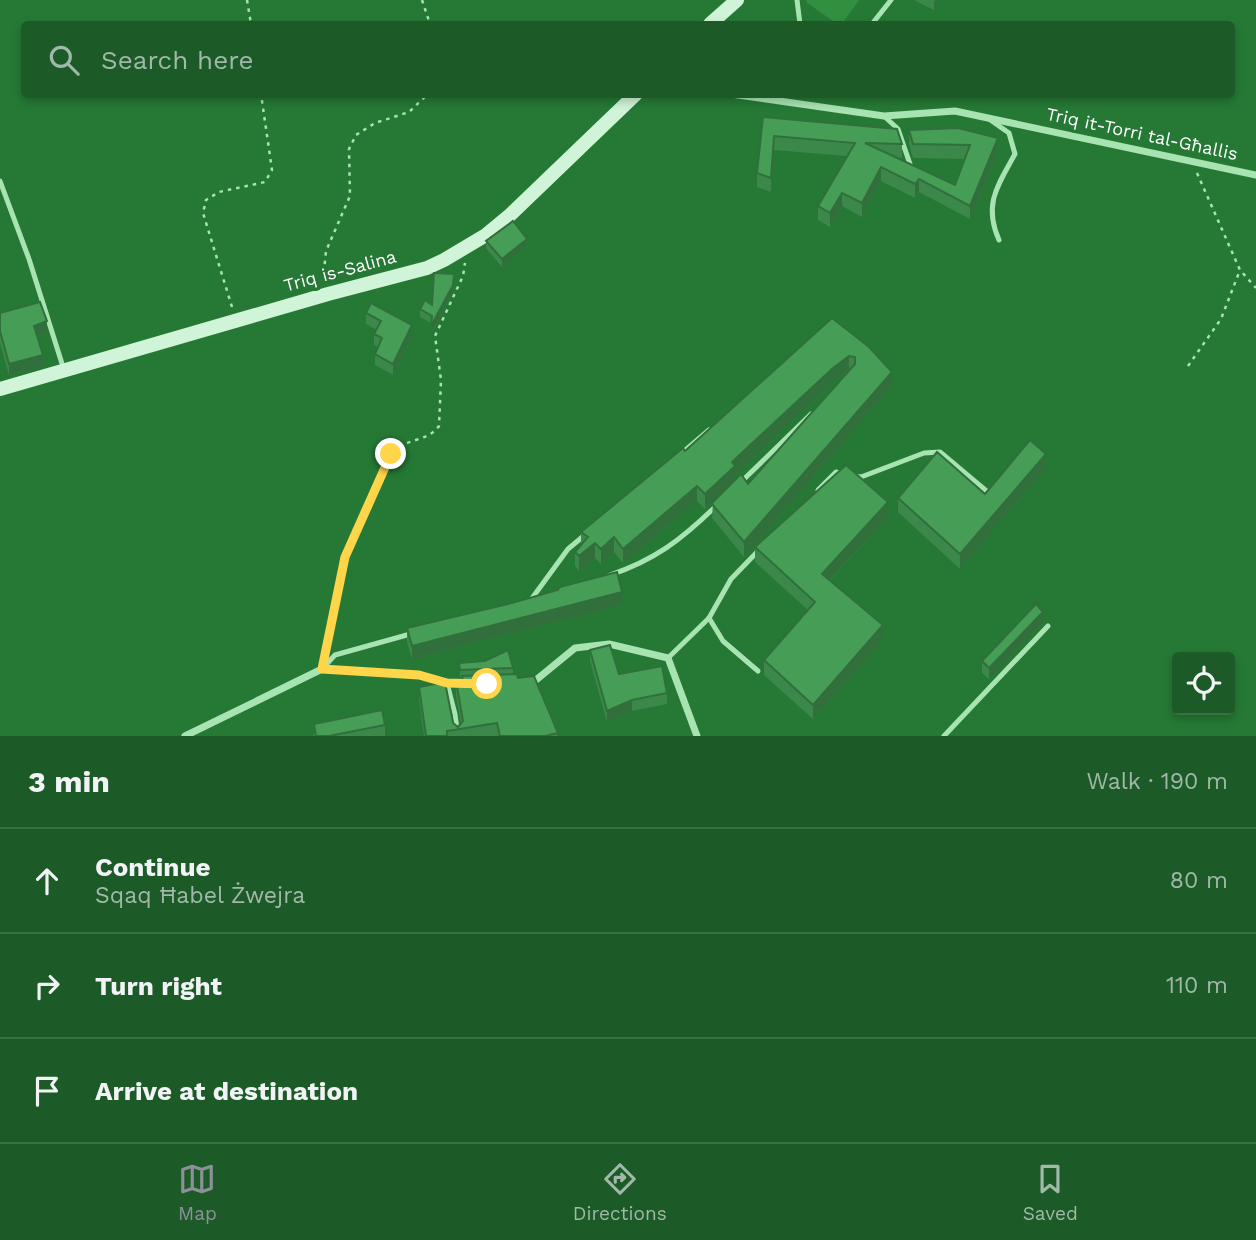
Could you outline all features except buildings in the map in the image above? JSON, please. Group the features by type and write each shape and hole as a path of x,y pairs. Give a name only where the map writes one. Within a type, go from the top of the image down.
{"main road":[{"path":"713,21 737,0"},
{"name":"Triq is-Salina","path":"0,389 427,268 462,251 509,216 632,98"}],"street":[{"name":"Triq it-Torri tal-Għallis","path":"759,98 884,116 955,111 1256,175"},
{"path":"524,681 536,680 575,648 609,644 668,658 697,736"},
{"path":"185,736 322,669 419,675 447,683 474,684"}],"lane":[{"path":"797,0 799,21"},
{"path":"874,21 891,0"},
{"path":"884,116 898,129 911,167"},
{"path":"986,117 1009,133 1014,154 994,193 991,222 999,240"},
{"path":"0,181 29,259 64,370"},
{"path":"733,489 821,404"},
{"path":"673,461 714,425"},
{"path":"817,491 836,472 861,477 932,452 940,452 988,495 997,485"},
{"path":"600,578 664,552 684,537 723,499"},
{"path":"537,602 526,606 568,549 589,531"},
{"path":"668,658 709,618 731,579 769,540"},
{"path":"709,618 723,641 758,671"},
{"path":"944,736 1048,626"},
{"path":"322,669 335,655 421,631"},
{"path":"536,680 540,691"},
{"path":"447,683 456,714 458,736"}],"path":[{"path":"247,0 250,21"},
{"path":"422,0 429,21"},
{"path":"236,320 203,213 206,200 212,196 265,182 272,170 262,98"},
{"path":"328,294 322,278 326,251 350,196 349,149 356,135 364,128 409,112 424,98"},
{"path":"1192,162 1240,270 1256,288"},
{"path":"322,669 345,557 391,454 401,444 435,432 439,426 441,380 435,336 463,276 465,261 462,251"},
{"path":"1188,366 1221,319 1240,270"}],"green space":[{"path":"859,0 844,21 833,21 806,2"}],"route":[{"path":"391,454 345,557 322,669 419,675 447,683 487,684"}]}
